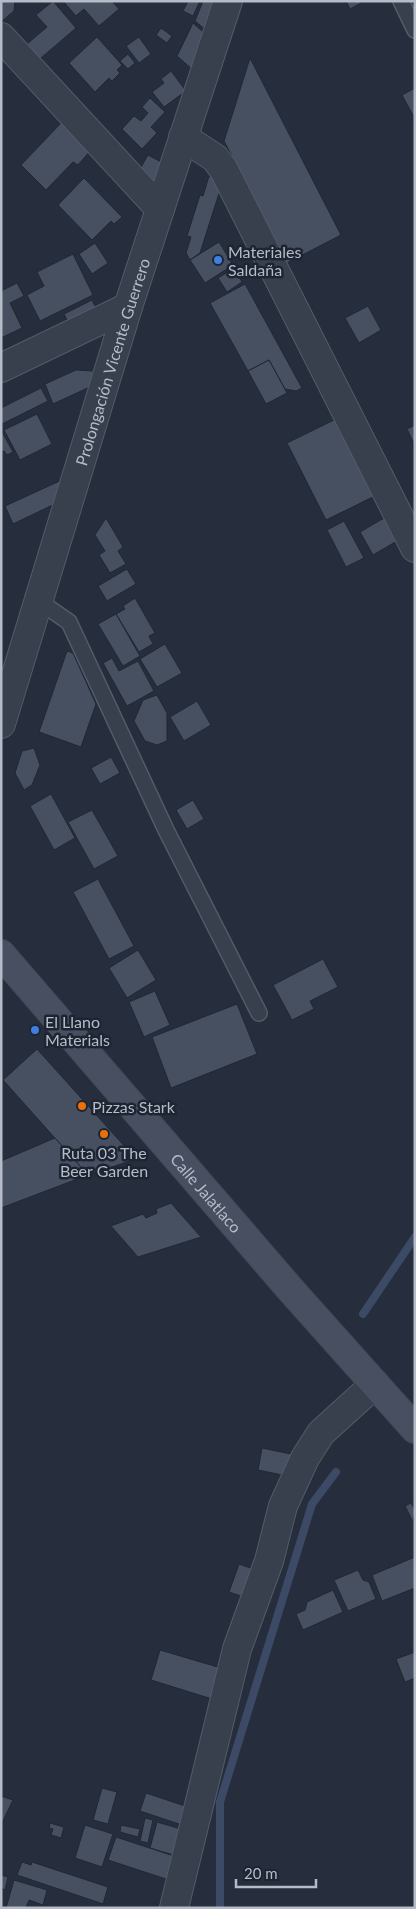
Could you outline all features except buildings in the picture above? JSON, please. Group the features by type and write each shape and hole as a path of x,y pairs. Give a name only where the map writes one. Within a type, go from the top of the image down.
{"main road":[{"name":"Calle Jalatlaco","path":"1,954 290,1289 415,1429"}],"street":[{"name":"Prolongación Vicente Guerrero","path":"1,724 40,602 128,307 228,1"},
{"path":"1,37 160,208"},
{"path":"183,137 215,158 224,170 415,548"},
{"path":"1,368 128,307"},
{"path":"174,1908 236,1649 269,1561 283,1506 305,1458 321,1433 375,1384"}],"lane":[{"path":"401,1 415,30"},
{"path":"40,602 69,622 166,830 258,1013"}],"waterway":[{"path":"363,1314 415,1237"},
{"path":"220,1908 220,1802 312,1504 336,1472"}],"place":[{"name":"Materiales Saldaña","path":"218,260"},
{"name":"El Llano Materials","path":"35,1030"},
{"name":"Pizzas Stark","path":"82,1106"},
{"name":"Ruta 03 The Beer Garden","path":"104,1134"}]}
